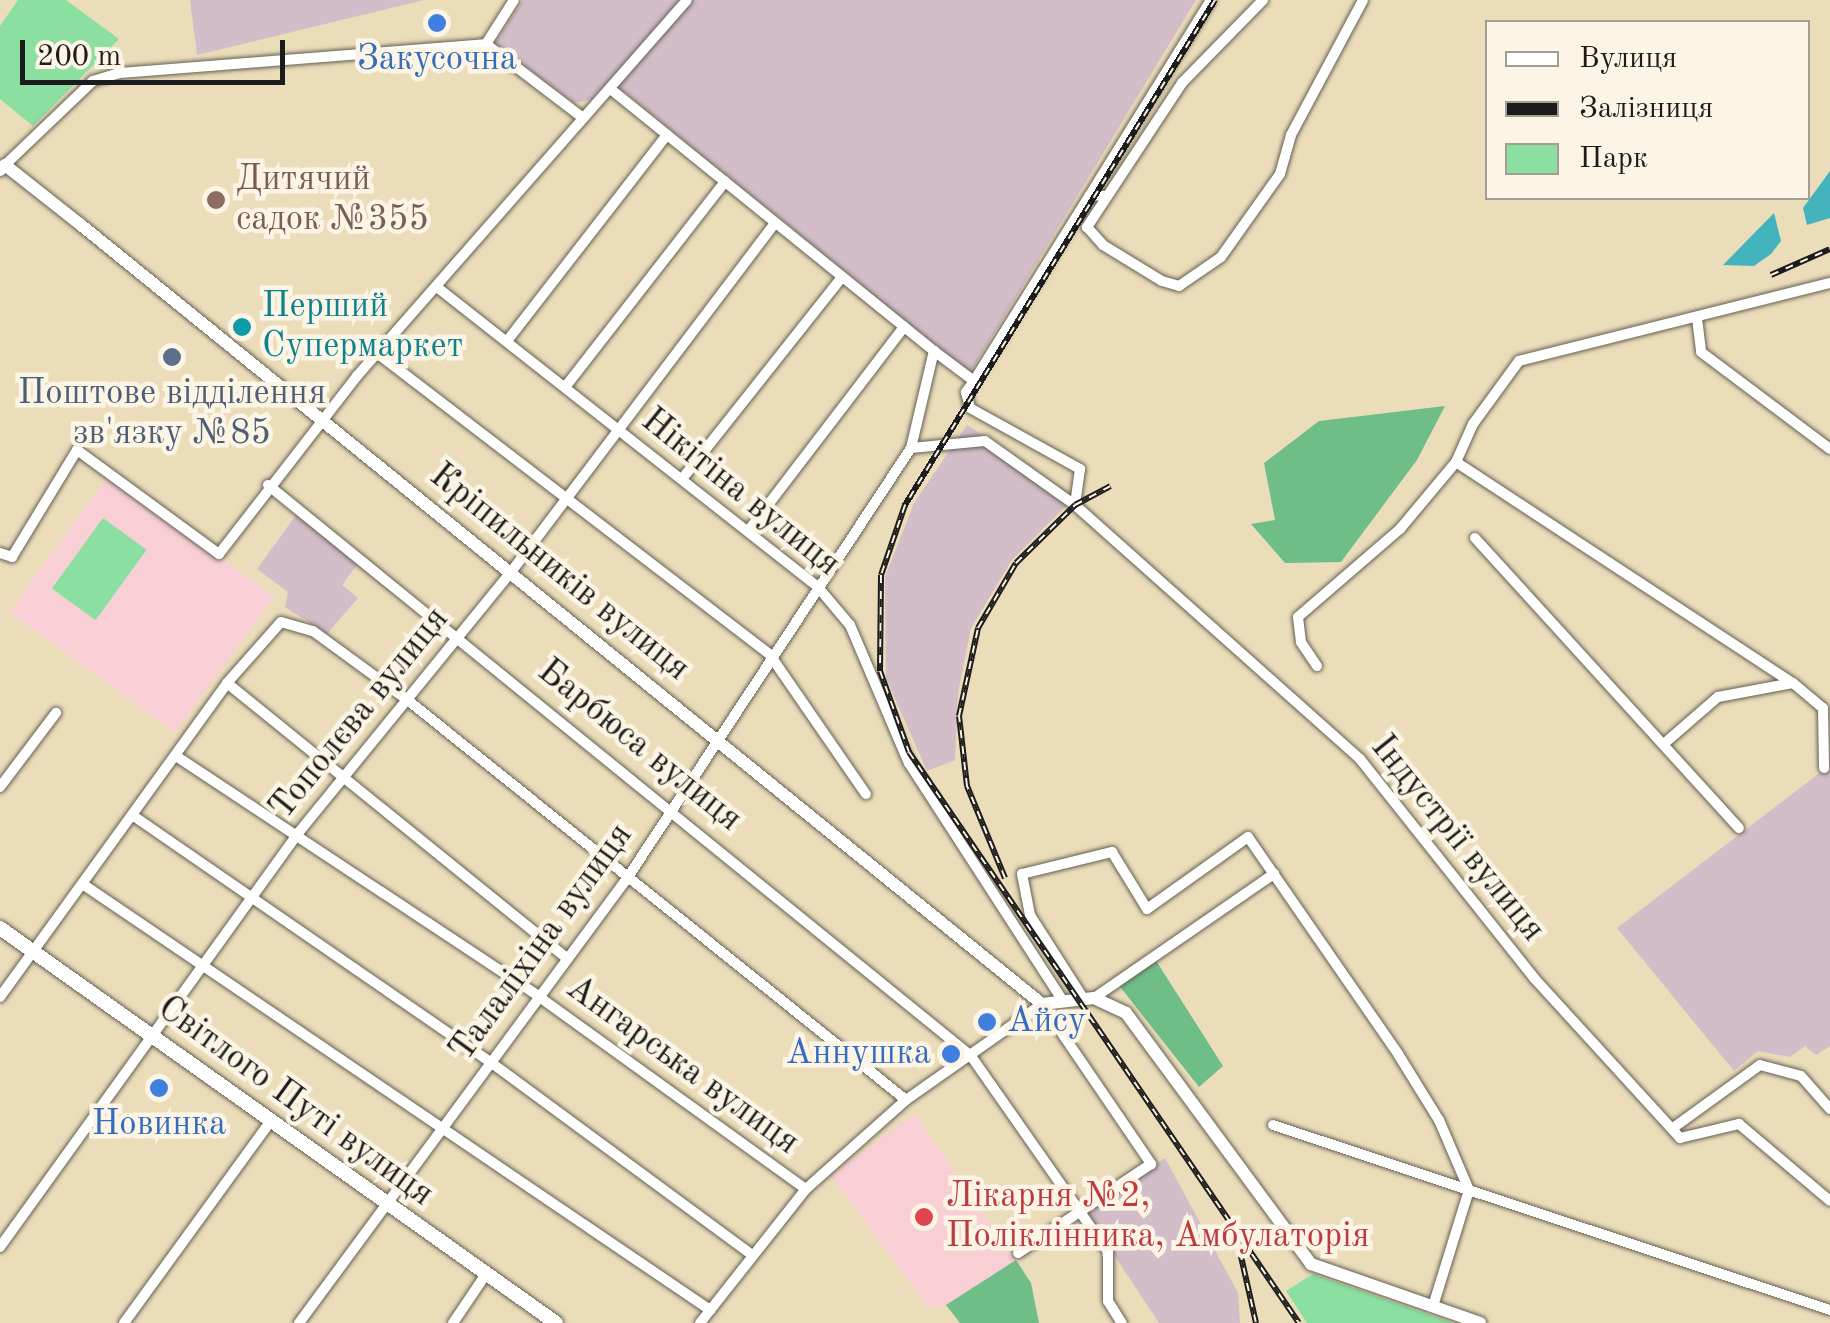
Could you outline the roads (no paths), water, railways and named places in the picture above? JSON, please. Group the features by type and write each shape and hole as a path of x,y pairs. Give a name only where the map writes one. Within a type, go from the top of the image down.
{"main road":[{"name":"Світлого Путі вулиця","path":"0,928 552,1322"}],"street":[{"path":"486,44 514,0"},
{"path":"0,554 12,557 77,450 219,554 268,485 377,353 687,0"},
{"path":"1075,505 1080,468 970,408 966,392 1211,0"},
{"path":"1263,0 1182,82 1105,196 1090,232 1136,269 1179,286 1221,257 1280,174 1291,135 1363,0"},
{"path":"2,167 103,76 486,44 583,118"},
{"path":"610,89 974,381"},
{"path":"506,341 667,135"},
{"name":"Кріпильників вулиця","path":"2,167 512,572 1042,1004"},
{"path":"566,386 725,182"},
{"path":"1090,195 1105,196"},
{"name":"Тополєва вулиця","path":"0,1248 299,832 512,572 775,223"},
{"path":"682,479 842,277"},
{"path":"1316,666 1301,642 1298,617 1366,564 1456,462 1473,424 1519,361 1830,283"},
{"name":"Нікітіна вулиця","path":"438,288 817,586 850,624 909,763 1063,1002"},
{"path":"1697,318 1701,352 1830,449"},
{"path":"748,531 904,327"},
{"path":"911,448 934,351"},
{"path":"377,353 770,655 866,794"},
{"name":"Індустрії вулиця","path":"911,448 986,441 1075,505 1360,760 1534,978 1673,1128"},
{"name":"Талаліхіна вулиця","path":"299,1323 564,957 628,877 770,655 911,448"},
{"path":"1456,462 1794,683 1823,708 1824,768"},
{"name":"Барбюса вулиця","path":"268,485 673,808 971,1056 1108,1252 1108,1301 1122,1323"},
{"path":"1475,538 1612,693 1666,742 1739,828"},
{"path":"0,997 226,684 281,622 313,632 405,698 906,1100"},
{"path":"1666,742 1718,697 1794,683"},
{"path":"226,684 344,775 564,957"},
{"path":"0,787 56,713"},
{"name":"Ангарська вулиця","path":"176,756 299,832 538,996 806,1189"},
{"path":"134,816 250,901 490,1061 752,1255"},
{"path":"1432,1306 1469,1190 1439,1120 1398,1054 1248,837 1147,909 1112,852 1022,874 1030,915 1088,998 1126,1012 1311,1264 1480,1323"},
{"path":"700,1323 806,1189 906,1100 1042,1004 1088,998 1274,874"},
{"path":"84,885 710,1310"},
{"path":"1018,1253 1151,1164 1042,1004"},
{"path":"1830,1109 1801,1076 1760,1066 1673,1128 1687,1141 1739,1124 1830,1201"},
{"path":"124,1323 271,1121"},
{"path":"1273,1126 1830,1310"},
{"path":"453,1323 486,1274"}],"water":[{"path":"1830,171 1830,218 1807,225 1803,208"},
{"path":"1774,213 1781,241 1771,254 1754,266 1723,265"}],"railway":[{"path":"1215,0 905,505 881,575 880,671 909,752 1299,1323"},
{"path":"1771,275 1830,249"},
{"path":"1005,878 967,786 959,716 978,628 1016,563 1075,505 1110,486"},
{"path":"1240,1252 1256,1323"}],"place":[{"name":"Закусочна","path":"437,23"},
{"name":"Дитячий садок №355","path":"216,200"},
{"name":"Перший Супермаркет","path":"242,327"},
{"name":"Поштове відділення зв'язку №85","path":"172,357"},
{"name":"Айсу","path":"987,1022"},
{"name":"Аннушка","path":"951,1054"},
{"name":"Новинка","path":"159,1088"},
{"name":"Лікарня №2, Поліклінника, Амбулаторія","path":"924,1217"}]}
